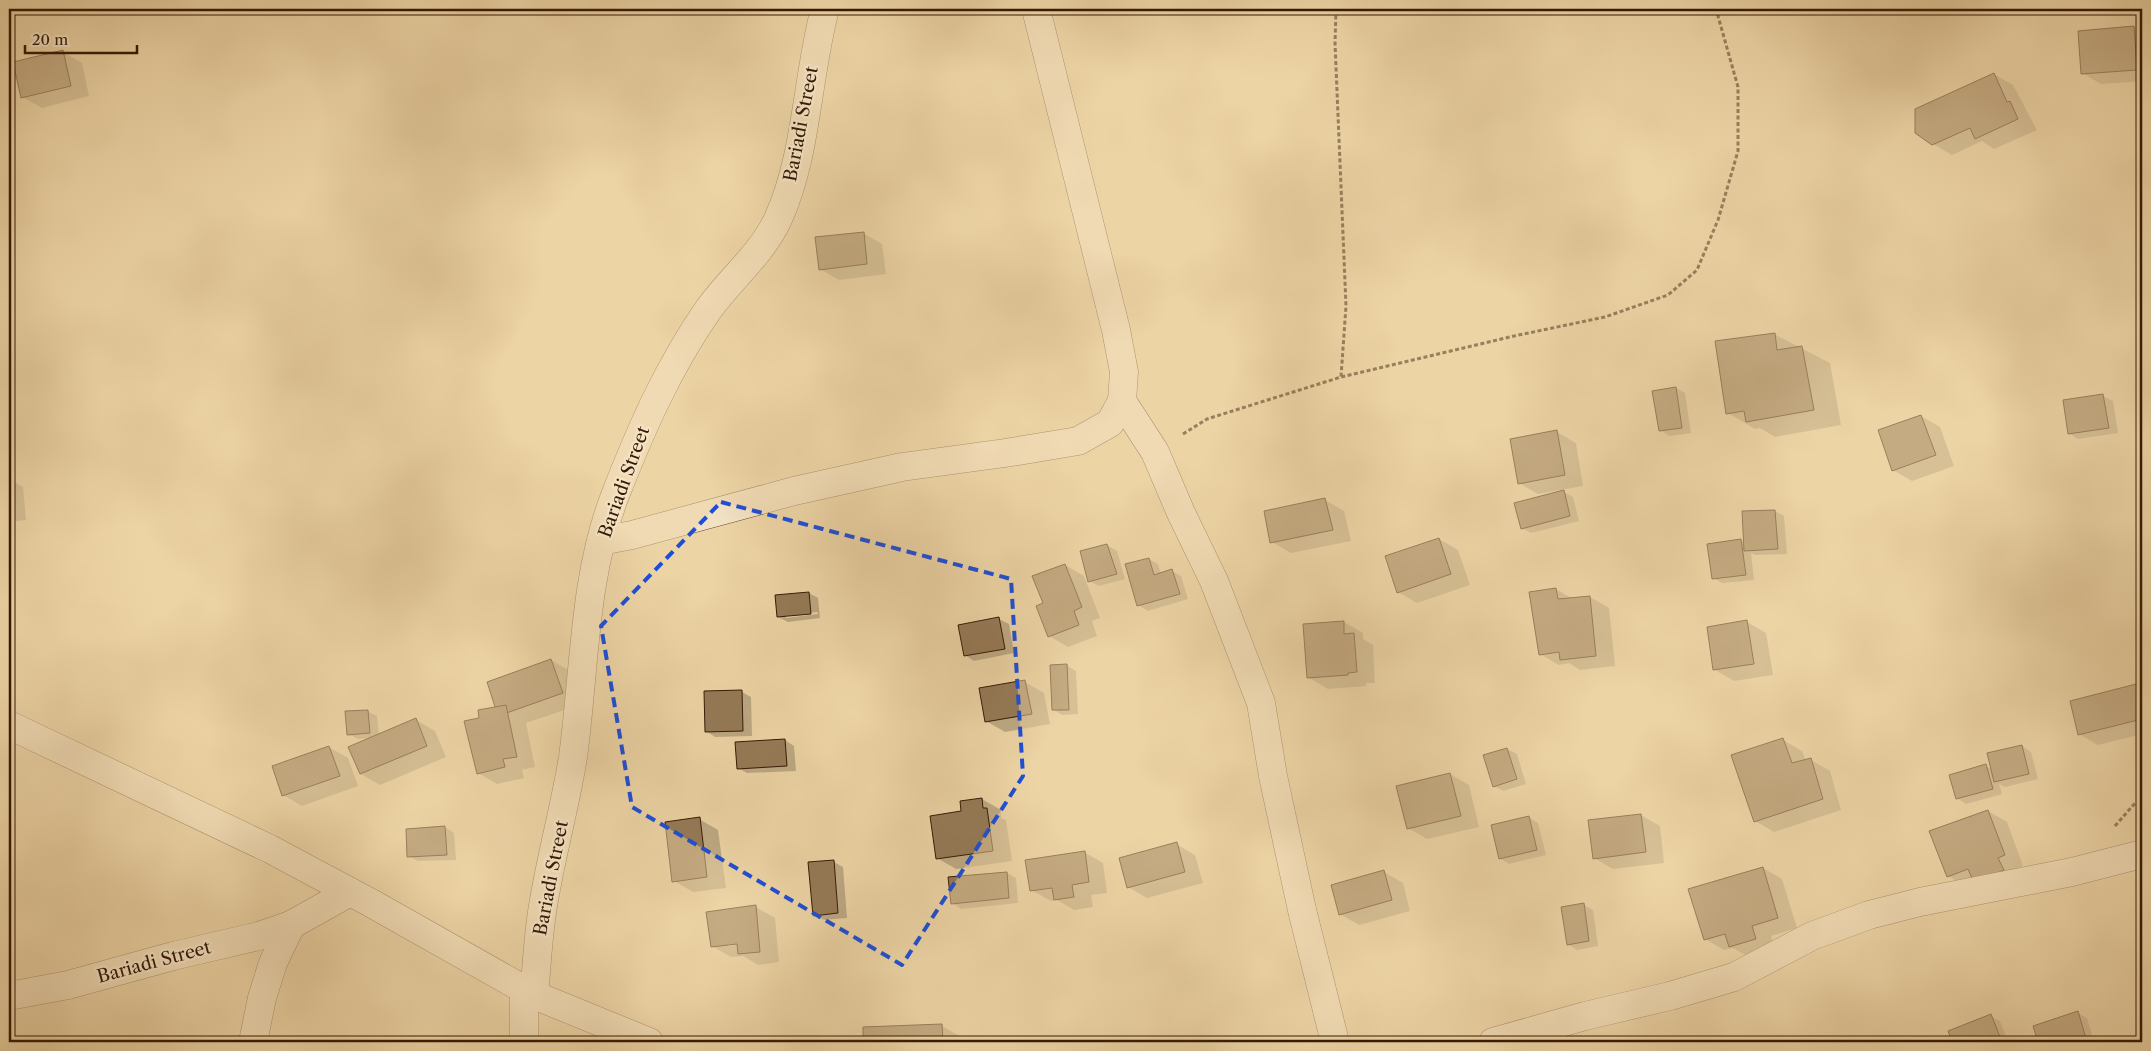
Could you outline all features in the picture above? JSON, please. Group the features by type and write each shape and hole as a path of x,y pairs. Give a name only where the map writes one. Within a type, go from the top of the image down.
{"street":[{"name":"Bariadi Street","path":"524,1042 529,992 542,908 564,810 572,757 589,601 601,541 615,495 652,407 685,343 710,307 751,259 777,220 787,194 802,136 811,73 825,9"},
{"path":"601,541 632,535 794,491 902,466 1005,454 1078,441 1110,423 1122,401 1124,372 1116,330 1036,9"},
{"path":"1122,401 1155,452 1181,513 1214,581 1260,703 1273,776 1300,901 1335,1042"},
{"path":"9,725 270,849 529,992 649,1042"},
{"path":"1493,1042 1585,1016 1670,996 1734,977 1812,936 1869,915 1920,902 2072,872 2142,854"},
{"name":"Bariadi Street","path":"9,996 68,985 259,936 291,925 350,892"},
{"path":"253,1042 262,998 273,963 291,925"}],"path":[{"path":"1336,9 1335,43 1346,306 1341,378"},
{"path":"1155,452 1208,419 1341,378 1514,336 1606,317 1668,295 1697,270 1718,220 1738,151 1738,87 1716,9"}],"highlighted area":[{"path":"721,502 1011,579 1023,776 902,965 632,807 601,626"}],"building":[{"path":"2134,26 2137,70 2081,74 2078,31"},
{"path":"63,50 71,86 21,98 13,62"},
{"path":"1994,73 2007,102 2010,101 2018,119 1975,139 1970,128 1932,145 1915,133 1915,109"},
{"path":"864,232 867,264 819,270 815,237"},
{"path":"1775,333 1777,350 1802,346 1814,410 1746,422 1744,411 1726,414 1715,341"},
{"path":"1676,387 1682,428 1659,431 1652,391"},
{"path":"2103,394 2109,428 2068,434 2063,400"},
{"path":"1921,415 1936,455 1892,471 1878,430"},
{"path":"1557,430 1565,475 1518,484 1510,439"},
{"path":"1564,490 1570,516 1521,529 1514,503"},
{"path":"1325,498 1333,530 1270,543 1264,511"},
{"path":"1775,510 1778,549 1744,551 1742,511"},
{"path":"1439,538 1451,574 1397,593 1385,556"},
{"path":"1741,539 1746,575 1712,579 1707,544"},
{"path":"1107,544 1117,574 1088,582 1080,551"},
{"path":"1149,558 1154,575 1172,569 1180,594 1137,606 1125,564"},
{"path":"1065,564 1082,607 1074,611 1079,625 1048,637 1036,606 1043,603 1032,576"},
{"path":"1556,588 1558,599 1590,596 1596,656 1560,660 1559,652 1539,655 1529,592"},
{"path":"809,592 811,614 777,617 775,595"},
{"path":"999,617 1005,649 964,656 958,625"},
{"path":"1747,620 1754,664 1713,670 1707,627"},
{"path":"1344,621 1344,634 1354,633 1357,672 1348,673 1348,675 1307,678 1303,624"},
{"path":"551,659 563,693 498,716 487,682"},
{"path":"1067,664 1069,710 1052,710 1050,665"},
{"path":"1025,680 1032,714 985,722 979,688"},
{"path":"2140,683 2142,719 2078,735 2070,701"},
{"path":"742,690 743,731 705,732 704,691"},
{"path":"506,705 517,757 503,759 505,767 477,774 464,721 479,718 478,710"},
{"path":"368,710 370,733 347,735 345,711"},
{"path":"416,718 427,746 360,774 348,747"},
{"path":"1783,738 1792,763 1811,758 1823,799 1754,822 1731,755"},
{"path":"785,739 787,766 737,769 735,742"},
{"path":"2022,745 2029,774 1994,782 1987,753"},
{"path":"329,746 340,776 282,796 272,766"},
{"path":"1507,748 1517,779 1493,787 1483,755"},
{"path":"1986,764 1993,789 1956,799 1949,775"},
{"path":"1450,773 1461,816 1407,829 1396,786"},
{"path":"982,798 983,808 987,808 993,851 936,859 930,816 961,811 960,801"},
{"path":"1988,810 2005,855 1998,858 2004,870 1974,883 1968,869 1947,877 1929,831"},
{"path":"1641,814 1646,852 1593,859 1588,820"},
{"path":"1529,816 1537,850 1499,859 1491,825"},
{"path":"700,817 707,877 672,882 665,822"},
{"path":"445,826 447,855 407,857 406,829"},
{"path":"1177,842 1185,872 1127,888 1119,858"},
{"path":"1085,851 1089,882 1072,885 1074,897 1054,900 1052,888 1030,891 1025,860"},
{"path":"834,860 838,913 813,916 808,862"},
{"path":"1763,867 1778,918 1752,926 1756,939 1729,947 1725,934 1704,940 1688,889"},
{"path":"1384,870 1392,900 1339,915 1331,885"},
{"path":"1007,872 1009,898 951,904 948,877"},
{"path":"1584,903 1589,941 1567,945 1561,907"},
{"path":"756,905 760,952 738,954 737,944 711,947 706,912"},
{"path":"2078,1011 2087,1042 2038,1042 2033,1026"},
{"path":"1991,1014 2002,1042 1952,1042 1948,1031"},
{"path":"942,1024 943,1042 863,1042 863,1027"}]}
